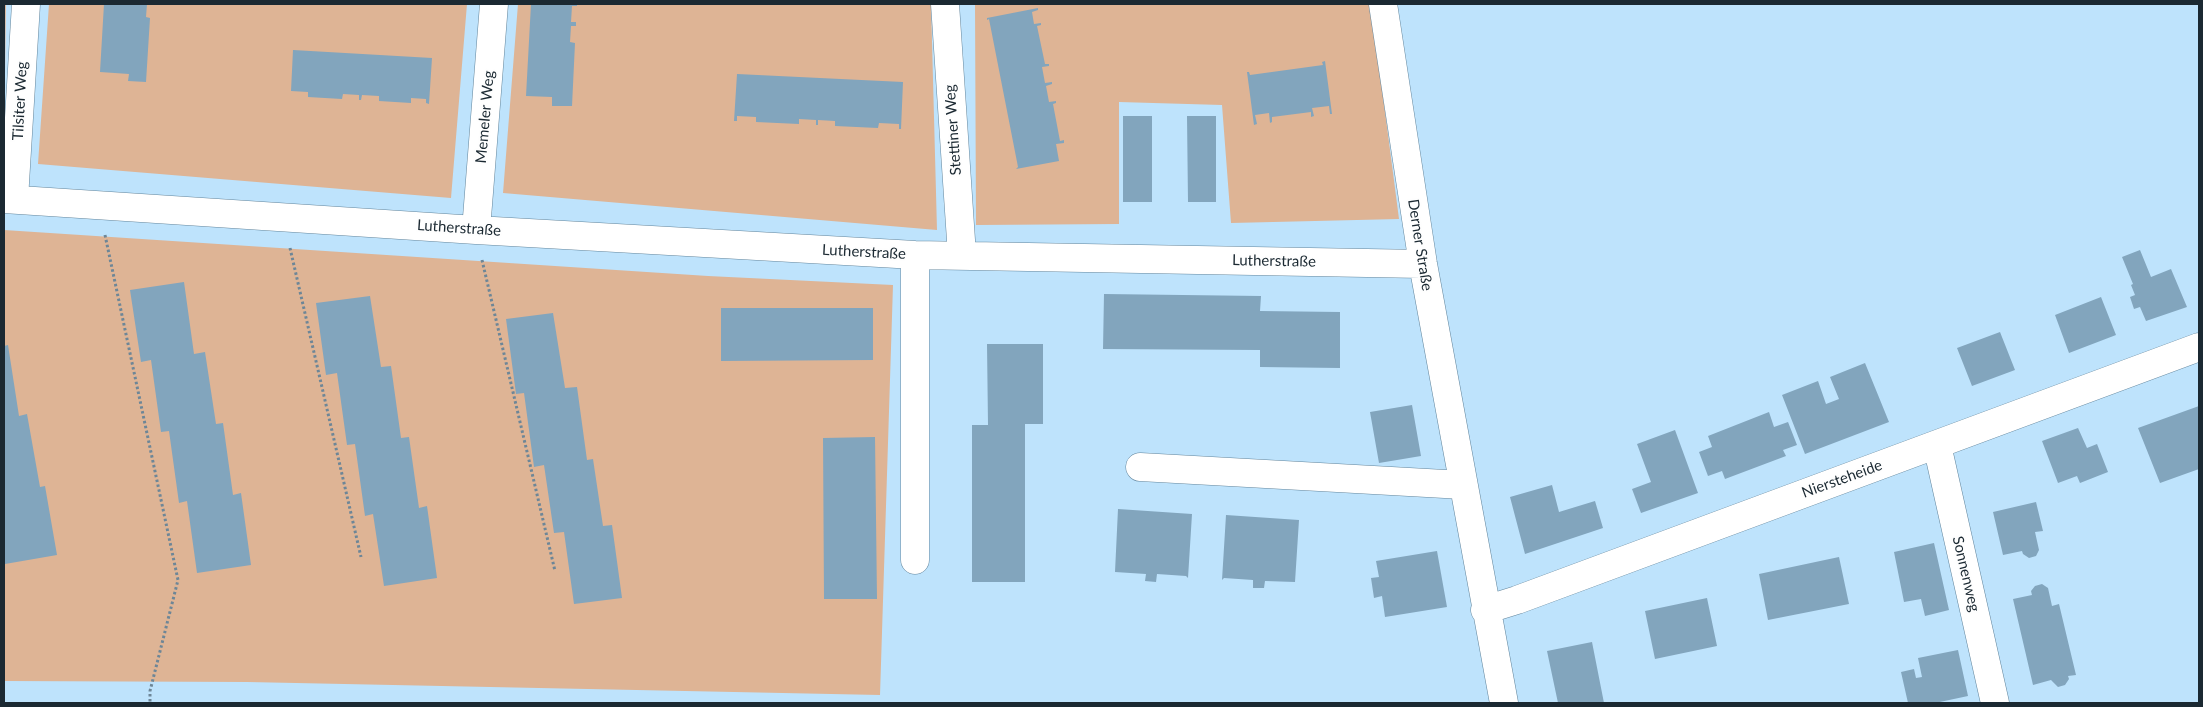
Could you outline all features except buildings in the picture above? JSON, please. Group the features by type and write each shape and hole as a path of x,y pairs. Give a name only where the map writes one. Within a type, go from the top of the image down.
{"street":[{"name":"Tilsiter Weg","path":"9,199 26,4"},
{"name":"Memeler Weg","path":"476,230 494,4"},
{"name":"Stettiner Weg","path":"945,4 962,255"},
{"name":"Derner Straße","path":"1383,4 1423,264 1485,610 1504,703"},
{"name":"Lutherstraße","path":"9,199 476,230 915,255 1423,264"},
{"name":"Lutherstraße","path":"915,255 915,560"},
{"name":"Niersteheide","path":"1485,610 1517,600 2199,347"},
{"name":"Sonnenweg","path":"1937,445 1995,703"},
{"path":"1140,467 1462,485"}],"path":[{"path":"98,205 178,580 150,690 150,703"},
{"path":"282,216 361,557"},
{"path":"476,230 555,571"}],"shaded area":[{"path":"4,4 6,4 4,143"},
{"path":"49,4 467,4 451,198 38,164"},
{"path":"518,4 931,4 937,230 503,193"},
{"path":"975,4 1371,4 1399,219 1231,223 1222,105 1119,102 1119,224 976,225"},
{"path":"4,230 708,276 893,285 880,695 247,682 4,681"}]}
